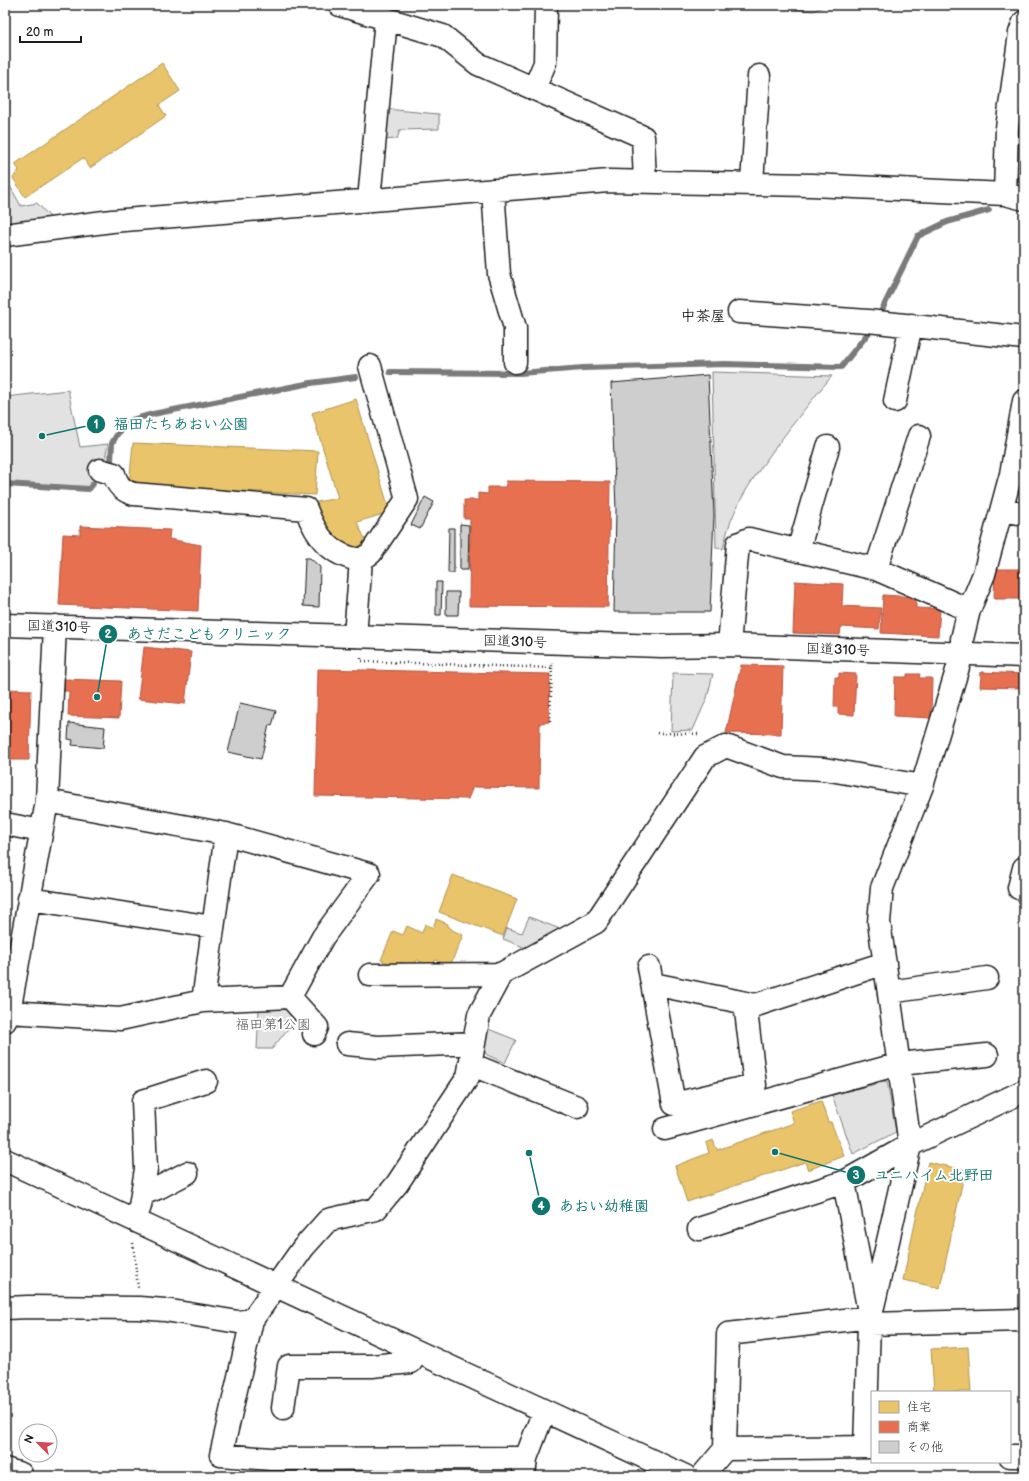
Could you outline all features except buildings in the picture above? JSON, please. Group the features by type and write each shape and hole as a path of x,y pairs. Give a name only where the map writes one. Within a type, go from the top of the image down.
{"main road":[{"path":"340,5 443,36 478,64 643,137 645,181"},
{"path":"534,89 545,63 546,5"},
{"path":"369,200 386,19"},
{"path":"1024,22 1020,33 1007,128 1018,197 1024,207"},
{"path":"752,183 759,76"},
{"path":"5,235 112,221 609,180 752,183 1018,197"},
{"path":"493,190 500,274 515,328 515,362"},
{"path":"739,312 868,321 1024,338"},
{"path":"895,401 911,325"},
{"path":"100,470 114,474 117,484 125,492 134,494 306,509 310,520 323,541 341,556 360,560 371,553 407,499 370,366"},
{"path":"870,1320 910,1145 879,922 882,888 922,786 962,654 962,639 969,610 984,574 1011,474 1024,401"},
{"path":"876,569 918,436"},
{"path":"798,551 828,447"},
{"path":"1002,510 1024,514"},
{"path":"729,645 738,544 749,540 876,569 969,610"},
{"path":"358,645 360,560"},
{"name":"国道310号","path":"5,625 55,626 358,645 729,645 1024,656"},
{"path":"55,626 47,801 29,899 11,960 7,1016 120,1019 203,1000 290,997"},
{"path":"370,975 501,974 596,922 705,757 726,746 783,768 824,769 922,786"},
{"path":"47,801 226,834 369,874 323,937 290,997"},
{"path":"5,824 41,831"},
{"path":"203,1000 226,834"},
{"path":"29,899 213,927"},
{"path":"745,1003 755,1085 674,1104 651,975 756,1005 885,962"},
{"path":"501,974 479,1015 468,1077 397,1184 376,1209 328,1220 303,1248 252,1320 221,1455 270,1467 525,1467 544,1411"},
{"path":"889,992 987,978"},
{"path":"290,997 316,1027 314,1034"},
{"path":"347,1044 378,1047 474,1043"},
{"path":"665,1129 899,1064 987,1055"},
{"path":"470,1064 577,1107"},
{"path":"135,1220 140,1206 146,1169 143,1102 206,1080"},
{"path":"699,1230 844,1182 910,1145 1024,1091"},
{"path":"5,1160 685,1476"},
{"path":"142,1194 160,1187 187,1173"},
{"path":"725,1449 868,1447 870,1320 844,1182"},
{"path":"5,1308 28,1306 139,1308 165,1310 238,1322 252,1320"},
{"path":"702,1476 725,1449 728,1334 870,1320 1024,1320"},
{"path":"283,1408 289,1366 372,1366 410,1362 416,1352"},
{"path":"1011,1456 1024,1456"},
{"path":"5,1469 21,1474 21,1476"}],"path":[{"path":"358,645 361,660 552,668"},
{"path":"550,721 552,655"},
{"path":"657,733 692,734"},
{"path":"135,1220 132,1229 139,1308"}],"green space":[{"path":"756,5 828,5 813,11"},
{"path":"5,98 10,99 5,157"},
{"path":"385,109 439,114 439,129 400,130 397,139 382,140"},
{"path":"5,177 21,206 37,203 53,220 5,226"},
{"path":"712,372 832,376 791,426 744,493 732,520 723,549 716,548"},
{"path":"68,390 80,447 108,444 102,468 93,484 89,489 5,484 5,397"},
{"path":"673,673 713,674 707,698 693,730 671,731"},
{"path":"529,917 568,932 531,950 503,939 507,928 522,933"},
{"name":"福田第1公園","path":"285,1009 295,1020 272,1049 257,1049 259,1010"},
{"path":"486,1028 516,1040 505,1063 487,1055 481,1045"},
{"path":"887,1081 896,1132 853,1154 832,1095"}],"waterway":[{"path":"1018,180 1024,176"},
{"path":"880,314 918,236 947,222 989,210"},
{"path":"390,372 520,373 583,368 725,364 841,367 870,331"},
{"path":"111,461 112,443 118,433 132,420 153,414 311,383 356,377"},
{"path":"5,484 89,489 93,484"}],"place":[{"name":"福田たちあおい公園","path":"42,436"},
{"name":"あさだこどもクリニック","path":"97,697"},
{"name":"ユニハイム北野田","path":"775,1152"},
{"name":"あおい幼稚園","path":"529,1153"}],"district":[{"name":"中茶屋","path":"703,316"}]}
